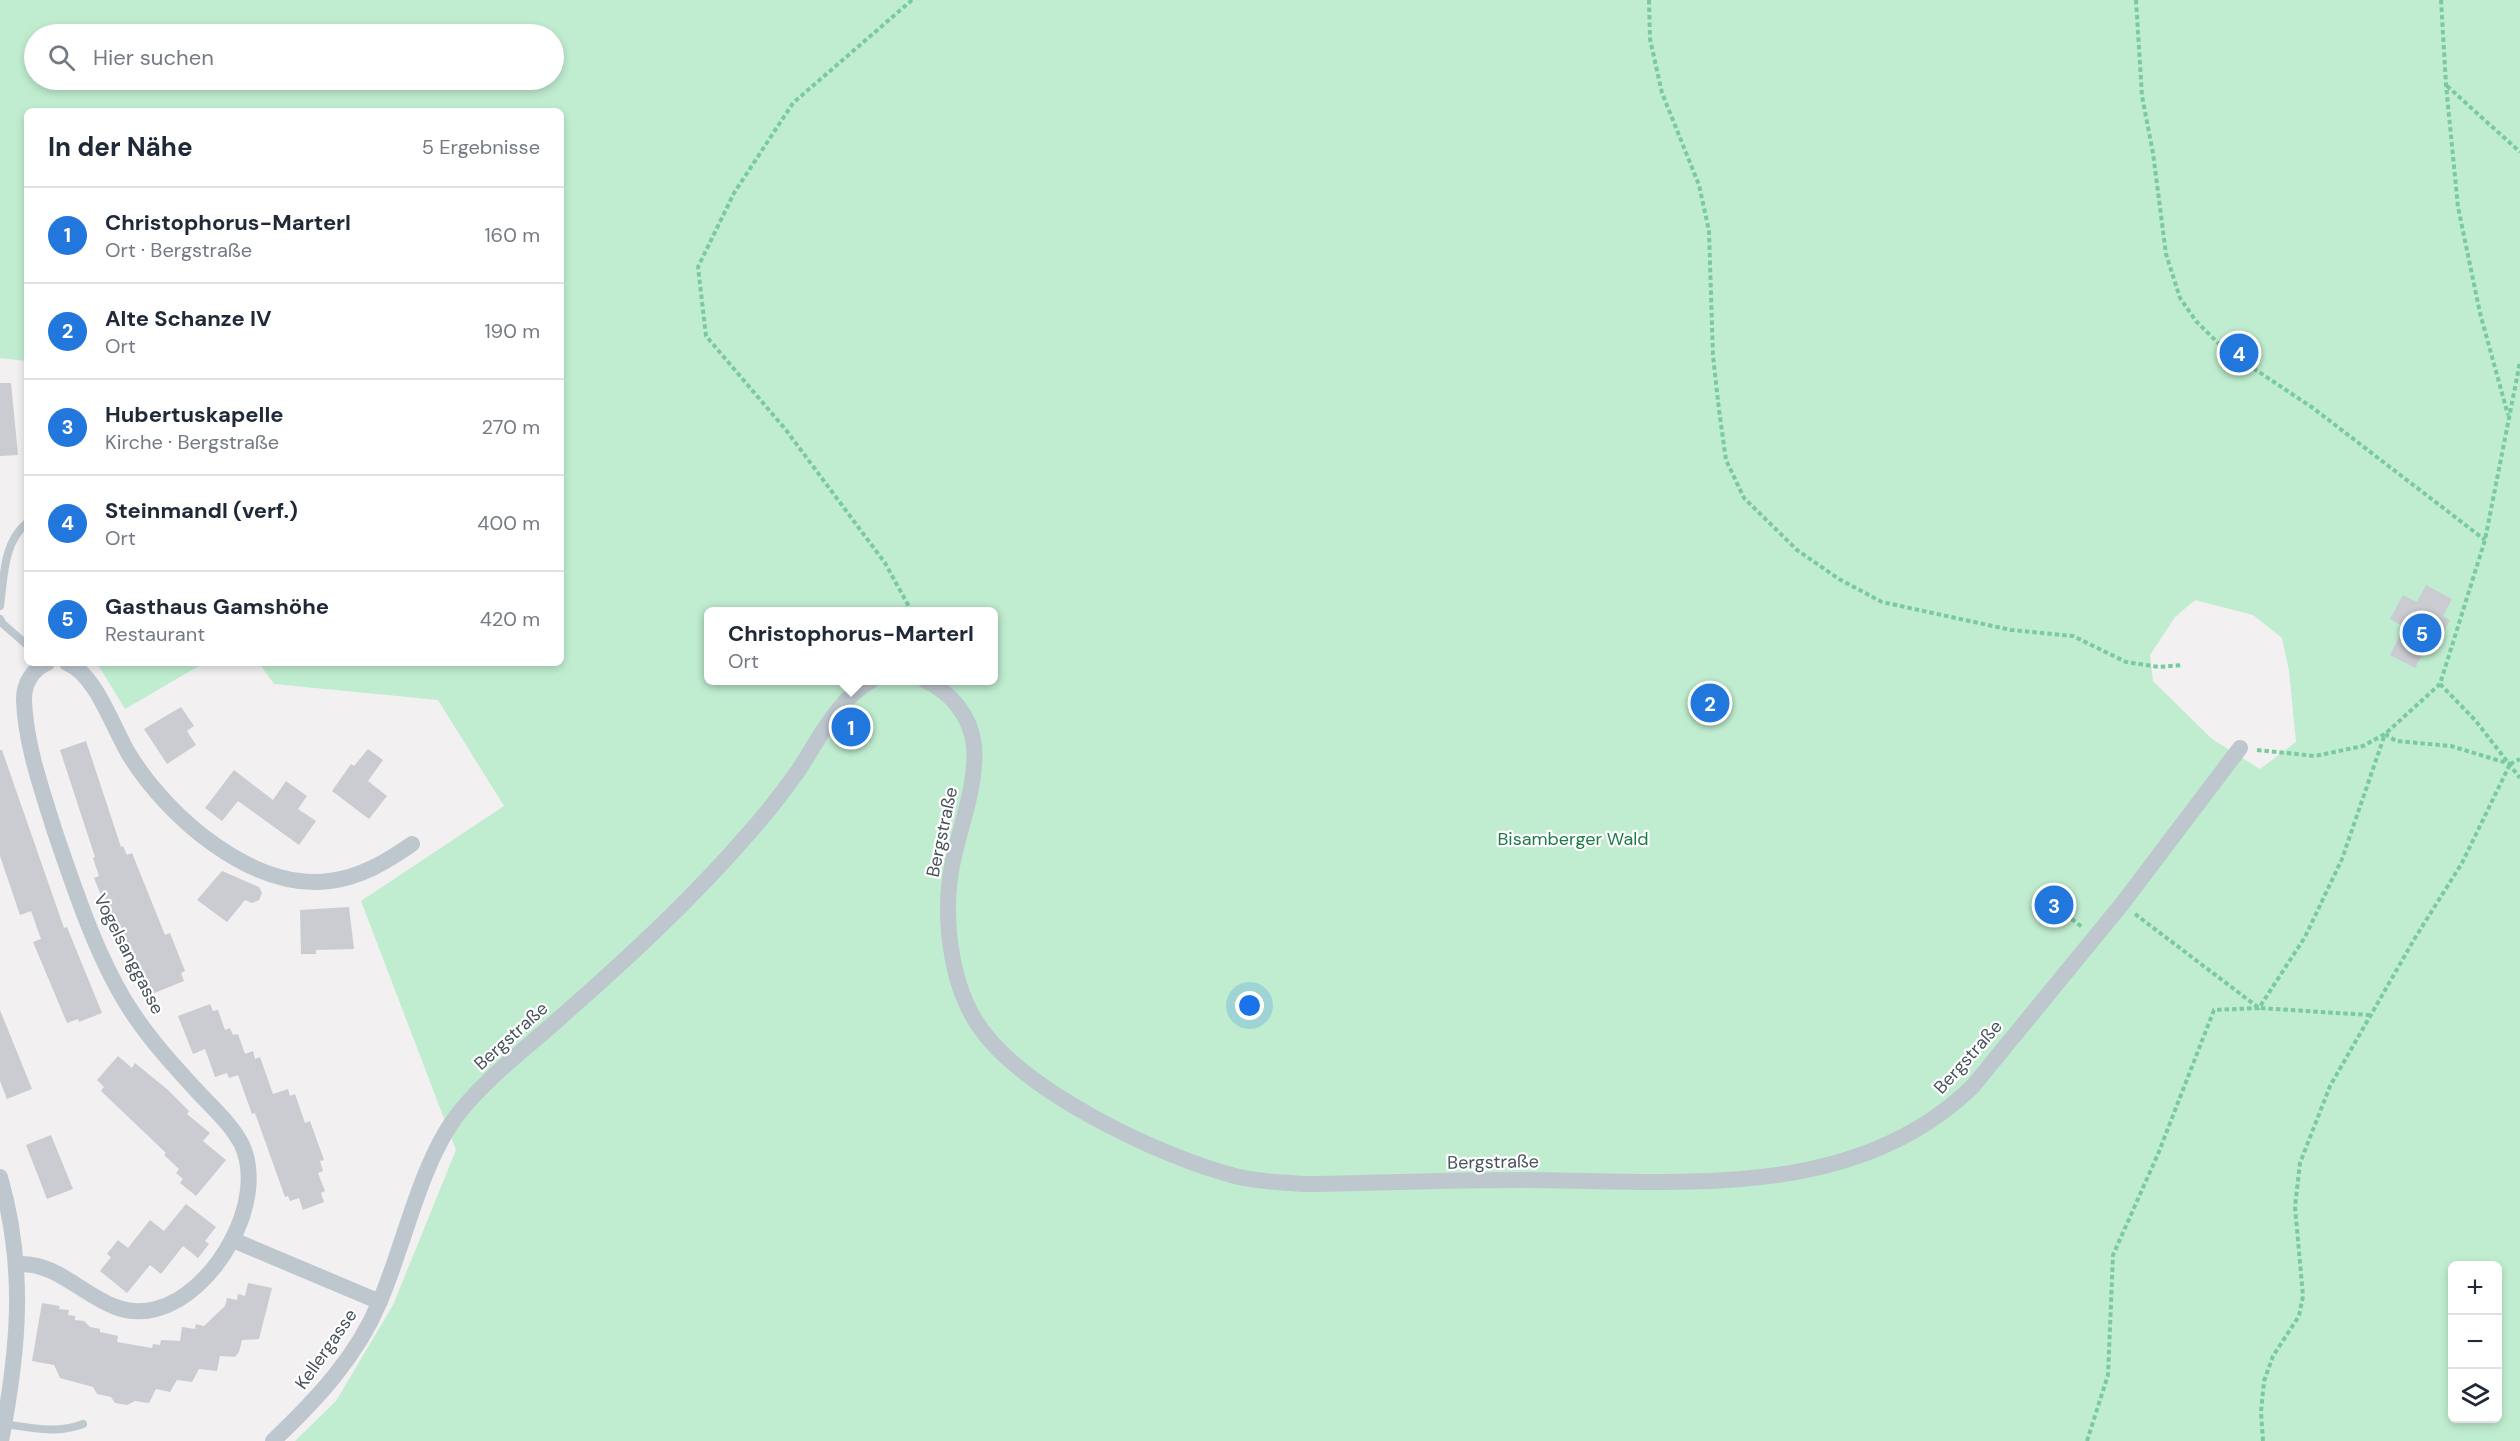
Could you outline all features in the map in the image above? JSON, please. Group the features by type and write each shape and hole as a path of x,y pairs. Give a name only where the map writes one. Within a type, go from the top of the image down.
{"street":[{"name":"Vogelsanggasse","path":"18,1264 43,1267 106,1305 123,1311 156,1310 183,1296 213,1267 233,1240 245,1215 248,1200 248,1165 242,1145 230,1127 170,1061 129,1008 84,912 46,803 32,752 24,697 30,676 42,666"},
{"path":"71,666 85,676 130,756 159,795 198,832 249,865 302,882 328,881 372,869 412,844"},
{"name":"Bergstraße","path":"380,1302 427,1174 454,1119 494,1077 626,960 714,873 758,823 796,774 842,705 857,689 864,685"},
{"name":"Bergstraße","path":"931,685 952,698 966,716 974,743 974,775 953,862 949,895 949,932 953,964 974,1019 991,1041 1016,1064 1092,1116 1167,1153 1238,1177 1303,1184 1518,1180 1686,1182 1776,1177 1847,1161 1923,1126 1951,1108 1973,1086 2122,904 2240,748"},
{"path":"0,1177 18,1264 17,1325 1,1441"},
{"path":"233,1240 380,1302"},
{"name":"Kellergasse","path":"273,1441 330,1383 355,1348 380,1302"}],"lane":[{"path":"0,606 10,546 18,531 24,526"},
{"path":"0,619 24,642"},
{"path":"4,1424 48,1431 83,1424"}],"path":[{"path":"909,607 885,563 786,430 706,336 698,267 734,193 793,103 912,0"},
{"path":"1649,0 1650,39 1662,93 1699,186 1709,231 1713,346 1719,410 1726,460 1744,498 1797,550 1839,579 1882,602 2012,630 2073,636 2126,662 2159,667 2183,665"},
{"path":"2136,0 2142,96 2153,153 2166,254 2180,298 2196,321 2223,348 2313,408 2485,540"},
{"path":"2441,0 2446,85 2466,251 2509,419"},
{"path":"2446,85 2520,152"},
{"path":"2240,748 2315,756 2363,746 2385,734 2440,684 2485,540 2520,362"},
{"path":"2440,684 2475,720 2520,778"},
{"path":"2385,734 2396,741 2451,746 2510,764"},
{"path":"2259,1008 2305,937 2342,860 2385,734"},
{"path":"2263,1441 2261,1412 2264,1381 2273,1356 2298,1316 2303,1296 2295,1207 2300,1163 2330,1086 2369,1015 2462,863 2510,764 2520,759"},
{"path":"2122,904 2259,1008"},
{"path":"2054,906 2077,923"},
{"path":"2088,1441 2108,1375 2114,1255 2158,1154 2214,1010 2259,1008 2369,1015"}],"green space":[{"name":"Bisamberger Wald","path":"0,0 2520,0 2520,1441 295,1441 336,1401 393,1305 456,1150 361,901 504,806 438,700 274,684 261,666 564,666 564,108 24,108 24,361 0,358","holes":["2195,600 2253,615 2282,638 2289,671 2296,742 2260,769 2212,739 2153,681 2150,655 2175,617"]},
{"path":"99,666 199,666 125,709"}],"building":[{"path":"0,383 11,383 18,455 0,456"},
{"path":"2426,585 2452,599 2443,616 2450,620 2438,643 2431,639 2415,668 2390,655 2404,627 2390,619 2403,595 2417,602"},
{"path":"181,707 194,726 187,731 196,745 167,764 144,729"},
{"path":"86,741 121,847 123,846 127,855 132,853 165,935 170,933 185,971 181,973 184,981 147,996 124,940 120,942 94,878 99,876 93,858 95,857 60,750"},
{"path":"368,749 383,760 368,781 387,796 369,819 332,791 351,764 354,766"},
{"path":"0,750 2,750 64,928 67,927 102,1013 79,1022 78,1019 67,1023 33,942 41,939 31,911 20,915 0,856"},
{"path":"234,770 273,800 286,781 307,796 298,809 316,821 299,845 238,801 222,821 205,808"},
{"path":"222,871 259,887 262,893 259,900 252,903 245,900 227,922 197,900"},
{"path":"349,907 354,949 316,950 316,954 301,954 300,910"},
{"path":"210,1004 213,1011 218,1010 225,1030 230,1028 233,1035 238,1034 245,1054 253,1051 255,1059 260,1057 273,1094 288,1089 290,1096 295,1094 305,1123 310,1121 324,1160 320,1161 323,1171 318,1173 325,1191 321,1193 324,1202 303,1210 299,1198 290,1201 288,1196 285,1197 255,1113 252,1114 238,1075 229,1078 227,1073 215,1077 205,1049 193,1054 178,1016"},
{"path":"0,1010 32,1089 7,1099 0,1081"},
{"path":"118,1056 132,1068 135,1063 168,1090 189,1111 187,1114 210,1133 203,1141 226,1160 196,1196 180,1183 183,1179 176,1173 179,1169 164,1155 166,1153 101,1091 104,1087 97,1080"},
{"path":"51,1135 73,1189 47,1199 26,1145"},
{"path":"186,1204 216,1227 205,1241 209,1244 198,1258 183,1246 161,1274 150,1265 127,1293 100,1271 111,1257 107,1254 118,1240 128,1248 150,1220 164,1231"},
{"path":"248,1283 272,1288 259,1339 242,1340 235,1357 220,1356 217,1371 199,1369 192,1382 177,1380 170,1392 156,1389 149,1403 135,1401 127,1405 115,1403 111,1397 97,1394 93,1387 60,1378 54,1365 32,1361 42,1303 69,1310 68,1315 75,1316 75,1320 84,1321 90,1327 100,1329 100,1332 118,1336 117,1342 152,1348 153,1344 160,1345 161,1340 180,1341 182,1327 195,1329 196,1324 204,1326 225,1306 227,1298 237,1300 238,1294 245,1296"}],"place":[{"name":"Steinmandl (verf.)","path":"2239,353"},
{"name":"Gasthaus Gamshöhe","path":"2422,633"},
{"name":"Alte Schanze IV","path":"1710,703"},
{"name":"Christophorus-Marterl","path":"851,727"},
{"name":"Hubertuskapelle","path":"2054,905"}]}
